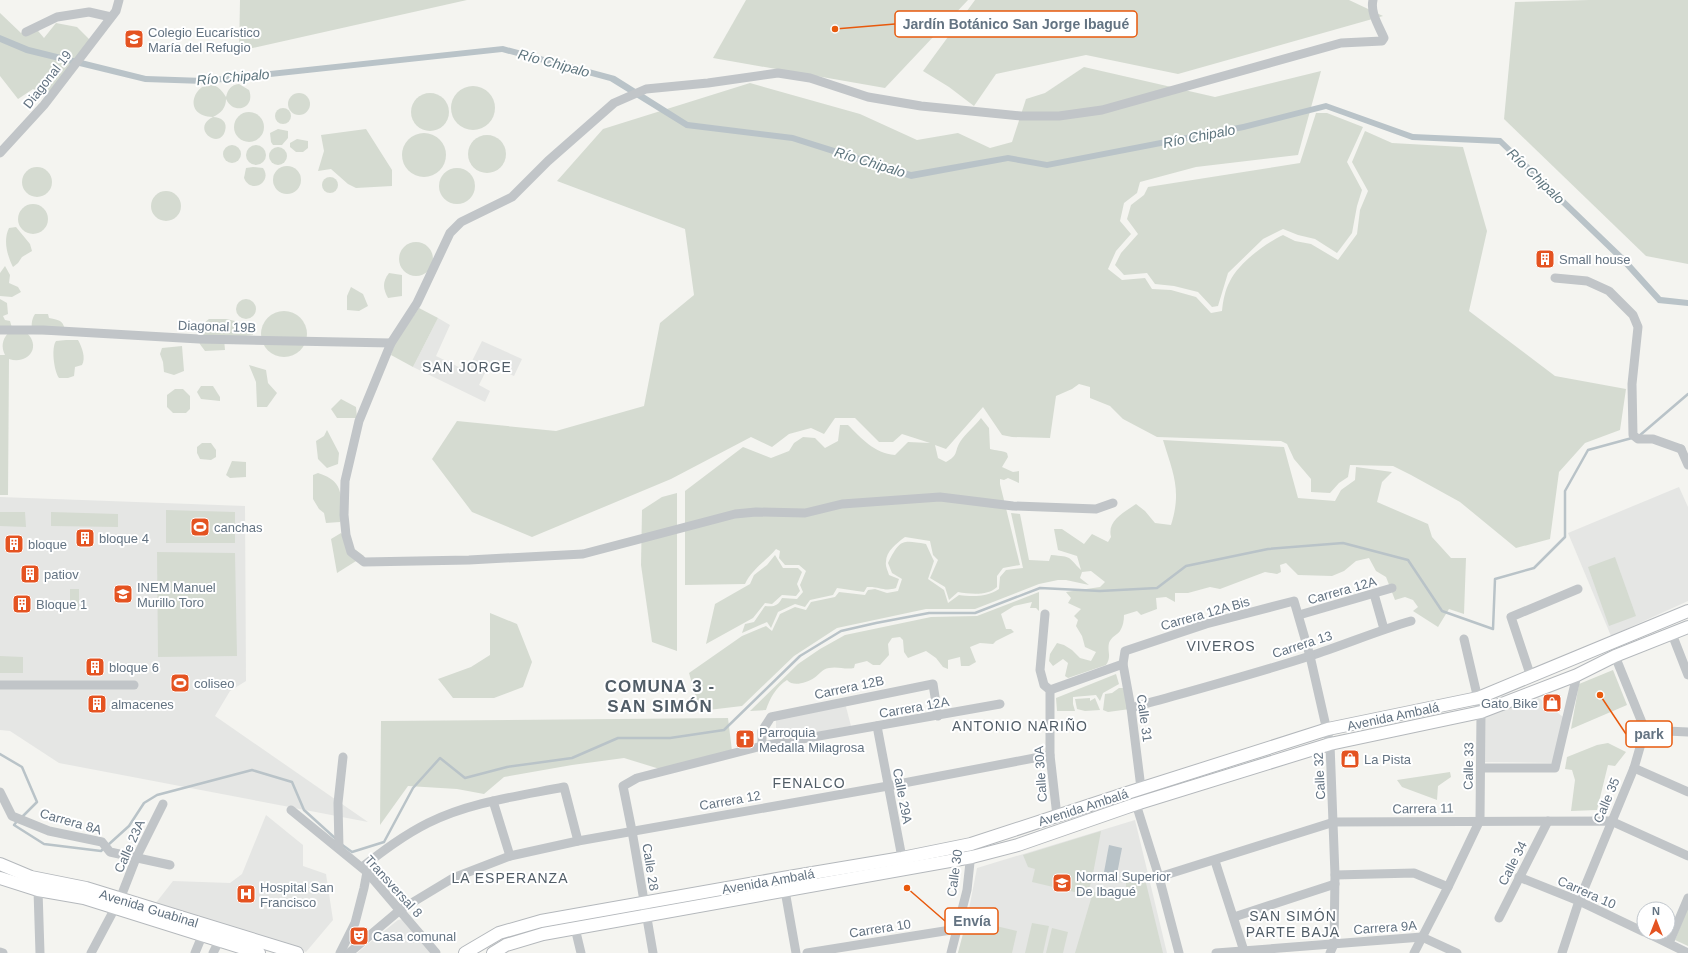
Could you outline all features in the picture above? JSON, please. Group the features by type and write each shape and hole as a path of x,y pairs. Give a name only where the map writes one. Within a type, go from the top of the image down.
{"main road":[{"name":"Avenida Ambalá","path":"493,953 506,945 544,934 785,891 903,864 971,844 1328,729 1478,698 1688,611"},
{"name":"Avenida Ambalá","path":"465,953 499,933 541,921 783,878 972,857 1018,845 1136,804 1330,744 1481,712 1577,675 1615,656 1688,627"},
{"path":"1649,628 1656,640"},
{"name":"Avenida Guabinal","path":"3,865 31,877 86,888 118,903 202,936 259,953"},
{"name":"Avenida Guabinal","path":"0,878 38,890 118,903 297,953"}],"street":[{"name":"Diagonal 19","path":"0,153 44,105 116,11 119,0"},
{"path":"1113,503 1096,509 1013,506 940,497 874,501 842,504 805,514 756,512 735,514 583,554 469,560 364,562 351,552 346,535 345,481 359,421 391,343 414,307 450,233 461,222 512,197 548,161 614,103 646,89 708,83 778,73 810,78 868,97 921,106 1022,116 1058,116 1102,110 1341,43 1361,41 1380,42 1384,38 1373,14 1373,0"},
{"path":"26,32 57,17 89,12 111,17"},
{"path":"1555,278 1586,281 1609,291 1633,315 1638,327 1632,384 1635,437 1654,439 1684,447 1688,465"},
{"name":"Diagonal 19B","path":"0,330 43,330 199,339 391,343"},
{"name":"Carrera 12A","path":"1299,615 1392,588"},
{"path":"1531,677 1511,617 1578,589"},
{"path":"1374,594 1384,629"},
{"name":"Calle 32","path":"1294,601 1310,656 1328,729 1330,744 1335,880 1334,944 1330,953"},
{"name":"Carrera 12A Bis","path":"1124,651 1206,624 1294,601"},
{"name":"Calle 30A","path":"1045,614 1040,670 1044,685 1050,690 1050,755 1056,816"},
{"name":"Carrera 13","path":"1131,708 1310,656 1384,629 1411,621"},
{"path":"1672,634 1688,675"},
{"name":"Calle 33","path":"1414,953 1480,820 1481,712 1464,639"},
{"name":"Calle 31","path":"1124,651 1123,664 1131,708 1141,788"},
{"path":"1615,656 1645,730 1688,732"},
{"path":"1050,690 1123,664"},
{"path":"1481,768 1555,768 1577,675"},
{"name":"Carrera 12B","path":"762,746 762,731 771,717 933,684 938,716"},
{"path":"0,685 134,686"},
{"name":"Carrera 12A","path":"623,786 637,778 762,746 1000,704"},
{"name":"Calle 29A","path":"877,726 903,864"},
{"name":"Calle 35","path":"1562,953 1579,901 1634,768 1645,730"},
{"name":"Carrera 12","path":"349,953 400,910 452,878 510,856 578,841 888,786 1050,755"},
{"path":"339,848 338,803 343,757"},
{"path":"1634,768 1688,792"},
{"name":"Calle 28","path":"623,786 653,953"},
{"path":"340,953 355,923 364,888 364,869 383,852 428,823 452,813 493,801 564,787 578,841"},
{"name":"Carrera 8A","path":"0,792 12,816 14,817 49,831 102,842 109,851 170,865"},
{"path":"493,801 510,856"},
{"name":"Calle 23A","path":"91,953 118,903 136,858 163,804"},
{"path":"1136,804 1159,878 1179,953"},
{"name":"Transversal 8","path":"291,810 364,869 436,953"},
{"name":"Carrera 11","path":"1159,878 1334,822 1480,820 1611,821 1688,856"},
{"name":"Calle 34","path":"1499,918 1548,821"},
{"name":"Calle 30","path":"951,953 967,890 972,857 971,844"},
{"path":"1215,860 1234,917 1249,952"},
{"path":"0,878 3,865"},
{"path":"1234,917 1335,880 1414,873 1448,887"},
{"name":"Carrera 10","path":"1519,877 1579,901 1636,928"},
{"path":"783,878 796,953"},
{"path":"38,890 40,953"},
{"path":"1669,944 1688,898"},
{"path":"575,928 581,953"},
{"name":"Carrera 10","path":"807,953 956,929"},
{"path":"195,953 202,936"},
{"name":"Carrera 9A","path":"1216,953 1249,952 1422,937 1457,953"},
{"path":"214,953 219,941"},
{"name":"Carrera 10","path":"1663,941 1688,953"}],"shaded area":[{"path":"240,0 467,0 239,51"},
{"path":"746,0 968,0 885,88 713,58"},
{"path":"975,0 1349,0 1383,16 1178,74 1086,55 996,74 974,106 949,87 923,71"},
{"path":"1688,0 1688,264 1646,256 1504,119 1515,2"},
{"path":"0,13 21,33 33,25 44,38 56,23 77,27 91,41 46,95 33,89 18,99 0,76"},
{"path":"1084,67 1215,97 1321,71 1298,155 1196,167 1140,182 1137,193 1124,203 1120,221 1131,234 1116,251 1108,269 1122,280 1145,278 1152,289 1171,290 1196,297 1211,313 1222,311 1227,288 1239,267 1268,243 1283,235 1295,241 1311,244 1338,260 1357,234 1360,210 1368,191 1352,162 1365,131 1392,143 1463,147 1487,231 1469,311 1555,376 1626,389 1620,430 1585,443 1559,472 1550,539 1516,548 1460,502 1393,466 1350,465 1348,477 1339,483 1330,493 1311,492 1311,479 1294,459 1287,444 1281,441 1157,437 1123,419 1110,406 1090,398 1090,387 1079,384 1056,396 1050,438 1012,437 1002,435 983,407 946,449 935,445 938,458 946,462 950,460 955,455 958,445 962,439 981,418 989,428 990,449 1007,453 1008,457 1002,467 1013,472 1019,471 1019,483 1008,478 1004,480 1000,479 1000,484 1020,565 1003,568 997,576 997,587 993,590 979,594 958,592 949,600 945,587 930,578 938,560 933,555 930,541 905,537 892,548 886,558 886,565 889,575 899,579 896,588 885,589 867,587 864,592 837,588 833,595 810,600 805,607 795,604 778,612 771,628 767,622 742,633 745,624 754,622 765,606 775,605 779,603 782,598 797,599 803,592 800,585 806,571 799,565 785,565 779,558 780,551 776,549 755,569 745,584 685,585 685,491 743,447 771,458 789,451 794,443 803,437 815,438 825,448 838,441 840,425 848,425 869,444 888,454 895,455 908,442 930,443 902,434 893,442 879,442 855,418 835,418 824,434 811,428 789,434 772,447 751,437 671,479 532,537 472,512 432,459 457,421 556,431 644,406 660,323 694,295 685,229 557,181 603,129 750,83 860,114 917,140 958,133 990,148 1012,142 1026,99 1045,93"},
{"path":"239,84 249,90 249,101 243,108 234,107 226,99 222,110 213,117 201,114 195,108 194,100 202,87 210,85 218,87 226,97 230,88 234,85"},
{"path":"473,86 485,90 491,96 495,108 491,120 485,126 473,130 461,126 455,120 451,108 455,96 461,90"},
{"path":"299,93 307,96 310,104 307,112 299,115 291,112 288,104 291,96"},
{"path":"426,93 434,93 441,96 446,101 449,112 446,123 441,128 434,131 426,131 419,128 414,123 411,116 411,108 414,101 419,96"},
{"path":"280,108 286,108 291,113 289,122 286,124 280,124 275,119 275,113"},
{"path":"249,112 260,116 264,127 260,138 249,142 238,138 234,127 238,116"},
{"path":"1316,113 1327,113 1363,127 1347,162 1362,190 1357,206 1352,233 1337,253 1315,239 1298,235 1283,229 1263,239 1228,273 1218,306 1212,307 1198,292 1174,286 1155,284 1147,273 1124,275 1115,265 1121,253 1138,234 1127,219 1131,205 1144,195 1148,187 1300,163"},
{"path":"213,117 221,119 226,125 222,137 217,139 208,136 204,127"},
{"path":"278,129 288,131 288,138 282,145 273,145 271,142 270,133"},
{"path":"366,129 392,170 392,186 356,188 348,184 331,169 318,171 324,151 321,135"},
{"path":"420,133 428,133 433,134 440,139 445,146 445,164 440,171 433,176 420,177 412,174 405,167 402,159 402,151 405,143 412,136"},
{"path":"483,135 491,135 498,138 503,143 506,154 503,165 498,170 491,173 483,173 476,170 471,165 468,158 468,150 471,143 476,138"},
{"path":"297,139 308,141 308,148 303,152 296,152 290,147 290,143"},
{"path":"232,145 238,148 241,154 238,160 232,163 226,160 223,154 226,148"},
{"path":"256,145 263,148 266,155 263,162 256,165 249,162 246,155 249,148"},
{"path":"278,147 284,150 287,156 284,162 278,165 272,162 269,156 272,150"},
{"path":"287,166 293,167 297,170 300,174 300,186 297,190 293,193 287,194 281,193 277,190 274,186 273,180 274,174 277,170 281,167"},
{"path":"37,167 48,171 52,182 48,193 37,197 26,193 22,182 26,171"},
{"path":"246,168 263,168 265,173 265,178 260,185 251,186 244,178"},
{"path":"460,168 470,173 474,179 474,193 470,199 464,203 454,204 444,199 440,193 439,183 444,173 450,169"},
{"path":"330,177 336,179 338,185 336,191 330,193 324,191 322,185 324,179"},
{"path":"166,191 172,192 180,200 180,212 172,220 166,221 160,220 152,212 151,206 152,200 160,192"},
{"path":"33,204 44,208 48,219 44,230 33,234 22,230 18,219 22,208"},
{"path":"16,227 30,244 32,251 22,257 13,267 9,258 6,237 9,228"},
{"path":"419,242 428,247 432,252 432,266 428,271 423,275 413,276 409,275 400,266 399,256 400,252 409,243"},
{"path":"5,266 10,275 9,283 18,287 21,292 12,297 0,296 0,273"},
{"path":"389,273 402,275 402,296 388,298 384,286 385,279"},
{"path":"351,287 363,294 368,306 359,311 347,310 347,296"},
{"path":"0,299 7,303 8,314 3,316 5,320 10,321 12,328 0,330"},
{"path":"246,299 253,302 256,309 253,316 246,319 239,316 236,309 239,302"},
{"path":"419,308 438,318 413,367 391,355 395,343"},
{"path":"284,311 297,315 303,321 307,334 303,347 297,353 284,357 271,353 265,347 261,334 265,321 271,315"},
{"path":"35,314 48,314 49,318 62,322 67,335 33,334 32,324"},
{"path":"438,318 450,325 436,356 467,371 482,341 522,359 514,376 489,365 479,385 490,391 485,402 413,367"},
{"path":"209,319 226,319 244,323 253,332 253,335 224,339 225,350 205,351 199,342 199,336 203,326"},
{"path":"8,333 27,333 33,344 33,349 27,357 22,360 9,359 8,495 0,495 0,355 5,355 3,344 4,338"},
{"path":"78,340 84,359 82,365 75,367 74,376 59,378 57,375 53,354 54,344 56,341"},
{"path":"182,346 184,371 174,375 164,372 160,354 162,348"},
{"path":"249,365 266,370 268,383 277,393 267,407 257,407 256,382"},
{"path":"201,386 213,386 220,397 220,401 201,399 197,392"},
{"path":"175,389 183,389 190,396 190,409 186,413 173,413 167,407 167,395"},
{"path":"341,399 356,407 357,418 337,418 331,409"},
{"path":"327,430 339,453 338,464 327,468 318,459 316,441 324,436"},
{"path":"1163,440 1284,447 1298,498 1335,501 1341,490 1355,480 1356,467 1392,472 1382,482 1377,502 1428,524 1432,537 1451,558 1466,558 1464,614 1449,609 1438,627 1413,611 1418,607 1413,600 1405,597 1395,600 1386,577 1376,571 1369,558 1356,561 1344,571 1332,576 1298,575 1286,563 1280,565 1281,572 1277,574 1265,572 1220,589 1210,587 1188,593 1175,593 1175,602 1166,597 1156,598 1157,609 1141,615 1137,611 1124,615 1121,629 1109,643 1109,659 1106,665 1068,678 1065,676 1068,663 1063,659 1053,666 1049,661 1050,654 1057,643 1072,650 1080,658 1091,661 1096,652 1085,647 1082,636 1076,626 1078,620 1074,616 1081,609 1068,603 1071,598 1066,592 1100,587 1105,582 1091,571 1082,572 1080,578 1089,585 1066,580 1058,580 1039,584 975,609 926,609 837,628 794,656 742,706 700,711 689,673 742,636 766,626 772,631 780,614 795,607 806,610 811,602 835,597 839,592 865,595 868,590 875,589 887,593 898,591 902,579 892,573 888,563 896,549 902,543 912,542 926,544 934,561 928,579 944,590 948,603 959,595 980,596 995,592 999,589 1000,577 1006,570 1023,568 1011,513 1020,514 1029,560 1049,561 1051,555 1063,556 1069,558 1081,570 1077,556 1058,550 1054,529 1062,529 1084,544 1092,534 1108,542 1111,537 1111,526 1121,514 1136,504 1145,511 1155,523 1171,525 1176,502 1176,491 1173,472"},
{"path":"202,443 211,443 216,450 216,457 211,460 200,459 197,453 197,447"},
{"path":"232,461 246,462 246,477 230,478 226,475"},
{"path":"318,473 327,477 338,486 341,498 340,522 326,523 324,513 319,509 313,499 313,475"},
{"path":"1679,487 1688,507 1688,601 1611,636 1568,533"},
{"path":"677,493 677,651 652,642 641,565 642,510 662,497"},
{"name":"INEM Manuel Murillo Toro","path":"0,497 245,506 246,681 230,691 215,716 368,822 59,763 10,731 0,730"},
{"name":"canchas","path":"166,510 235,512 235,543 166,543"},
{"path":"0,512 25,512 26,527 0,526"},
{"path":"51,512 118,514 118,527 51,526"},
{"path":"341,533 349,545 364,556 337,573 331,539"},
{"path":"157,552 235,553 237,656 158,657"},
{"path":"775,555 783,568 798,568 802,572 797,584 800,591 796,596 782,595 772,604 765,603 753,618 706,644 715,604 750,584 754,575 767,565"},
{"path":"1615,557 1636,616 1609,626 1588,567"},
{"path":"70,589 79,589 79,610 70,608"},
{"path":"1039,592 1039,611 1036,608 1030,608 1032,602 1014,606 1001,614 1006,629 1011,629 1014,632 993,644 980,643 970,647 976,662 969,666 961,666 960,657 948,660 948,669 943,667 936,658 926,651 908,658 904,652 903,640 900,637 892,638 888,644 889,655 880,665 873,665 867,661 855,664 854,668 848,669 835,667 827,669 804,683 796,684 787,680 774,693 766,710 750,711 798,664 820,649 845,635 931,617 977,616"},
{"path":"490,613 517,624 532,662 523,687 494,698 453,698 438,679 471,667 490,655"},
{"path":"0,656 23,657 23,673 0,673"},
{"path":"1613,670 1627,705 1571,729 1579,684"},
{"path":"1116,674 1119,684 1103,693 1100,701 1096,695 1073,697 1075,711 1057,711 1056,698"},
{"path":"1119,688 1123,688 1130,709 1108,712 1103,710 1105,694 1112,693"},
{"path":"1090,698 1090,701 1095,698 1100,710 1085,711 1077,709 1075,699"},
{"path":"1539,698 1563,717 1555,763 1484,762 1484,717"},
{"path":"845,703 851,726 776,740 776,720"},
{"path":"728,718 732,751 663,770 624,758 572,765 504,777 484,794 457,789 408,786 380,825 381,721"},
{"path":"1608,743 1626,752 1615,766 1608,765 1597,810 1571,811 1575,780 1572,770 1565,769 1567,757 1597,745"},
{"path":"1450,772 1451,777 1438,786 1437,800 1402,787 1397,780"},
{"name":"Hospital San Francisco","path":"266,815 303,845 303,866 326,874 333,920 306,952 155,904 173,881 230,883 242,874"},
{"name":"Normal Superior De Ibagué","path":"1135,820 1167,953 958,953 967,919 977,868"},
{"path":"1101,831 1092,879 1087,895 1032,882 1035,869 1028,867 1023,855"},
{"path":"1126,882 1146,883 1163,953 1075,953 1093,892 1126,892"},
{"path":"1688,907 1688,946 1676,940"},
{"path":"403,919 431,953 357,953 398,920"},
{"path":"967,919 1017,931 1012,953 958,953"},
{"path":"1032,923 1049,926 1043,953 1025,953"},
{"path":"1052,928 1068,932 1063,953 1046,953"}],"water":[{"name":"Río Chipalo","path":"0,35 29,47 146,76 204,78 503,46 615,76 688,122 793,135 911,172 1008,155 1047,162 1243,124 1326,103 1413,134 1501,138 1626,258 1661,297 1688,300 1688,306 1658,303 1621,262 1499,144 1412,140 1326,109 1244,130 1047,168 1008,161 911,179 792,141 686,128 610,81 502,52 204,84 145,82 26,53 0,42"},
{"path":"1109,845 1122,848 1117,874 1104,872"}],"waterway":[{"path":"1639,436 1688,394"},
{"path":"341,844 352,852 384,842 413,788 440,758 465,778 507,767 572,758 618,738 670,738 724,730 800,656 841,631 929,613 975,613 1040,588 1100,591 1157,588 1186,566 1268,549 1343,543 1408,560 1442,611 1493,629 1495,579 1534,568 1565,537 1565,491 1588,450 1632,438"},
{"path":"0,754 22,767 37,802 22,817"},
{"path":"108,845 129,826 144,803 157,795 252,770 292,782 304,810 336,839"},
{"path":"18,820 14,825 44,844 101,851 104,848"}],"place":[{"name":"Jardín Botánico San Jorge Ibagué","path":"835,29"},
{"name":"Colegio Eucarístico María del Refugio","path":"134,39"},
{"name":"Small house","path":"1545,259"},
{"name":"canchas","path":"200,527"},
{"name":"bloque 4","path":"85,538"},
{"name":"bloque","path":"14,544"},
{"name":"patiov","path":"30,574"},
{"name":"INEM Manuel Murillo Toro","path":"123,594"},
{"name":"Bloque 1","path":"22,604"},
{"name":"bloque 6","path":"95,667"},
{"name":"coliseo","path":"180,683"},
{"name":"park","path":"1600,695"},
{"name":"Gato Bike","path":"1552,703"},
{"name":"almacenes","path":"97,704"},
{"name":"Parroquia Medalla Milagrosa","path":"745,739"},
{"name":"La Pista","path":"1350,759"},
{"name":"Normal Superior De Ibagué","path":"1062,883"},
{"name":"Envía","path":"907,888"},
{"name":"Hospital San Francisco","path":"246,894"},
{"name":"Casa comunal","path":"359,936"}],"district":[{"name":"SAN JORGE","path":"467,367"},
{"name":"VIVEROS","path":"1221,646"},
{"name":"COMUNA 3 - SAN SIMÓN","path":"660,696"},
{"name":"ANTONIO NARIÑO","path":"1020,726"},
{"name":"FENALCO","path":"809,783"},
{"name":"LA ESPERANZA","path":"510,878"},
{"name":"SAN SIMÓN PARTE BAJA","path":"1293,924"}]}
